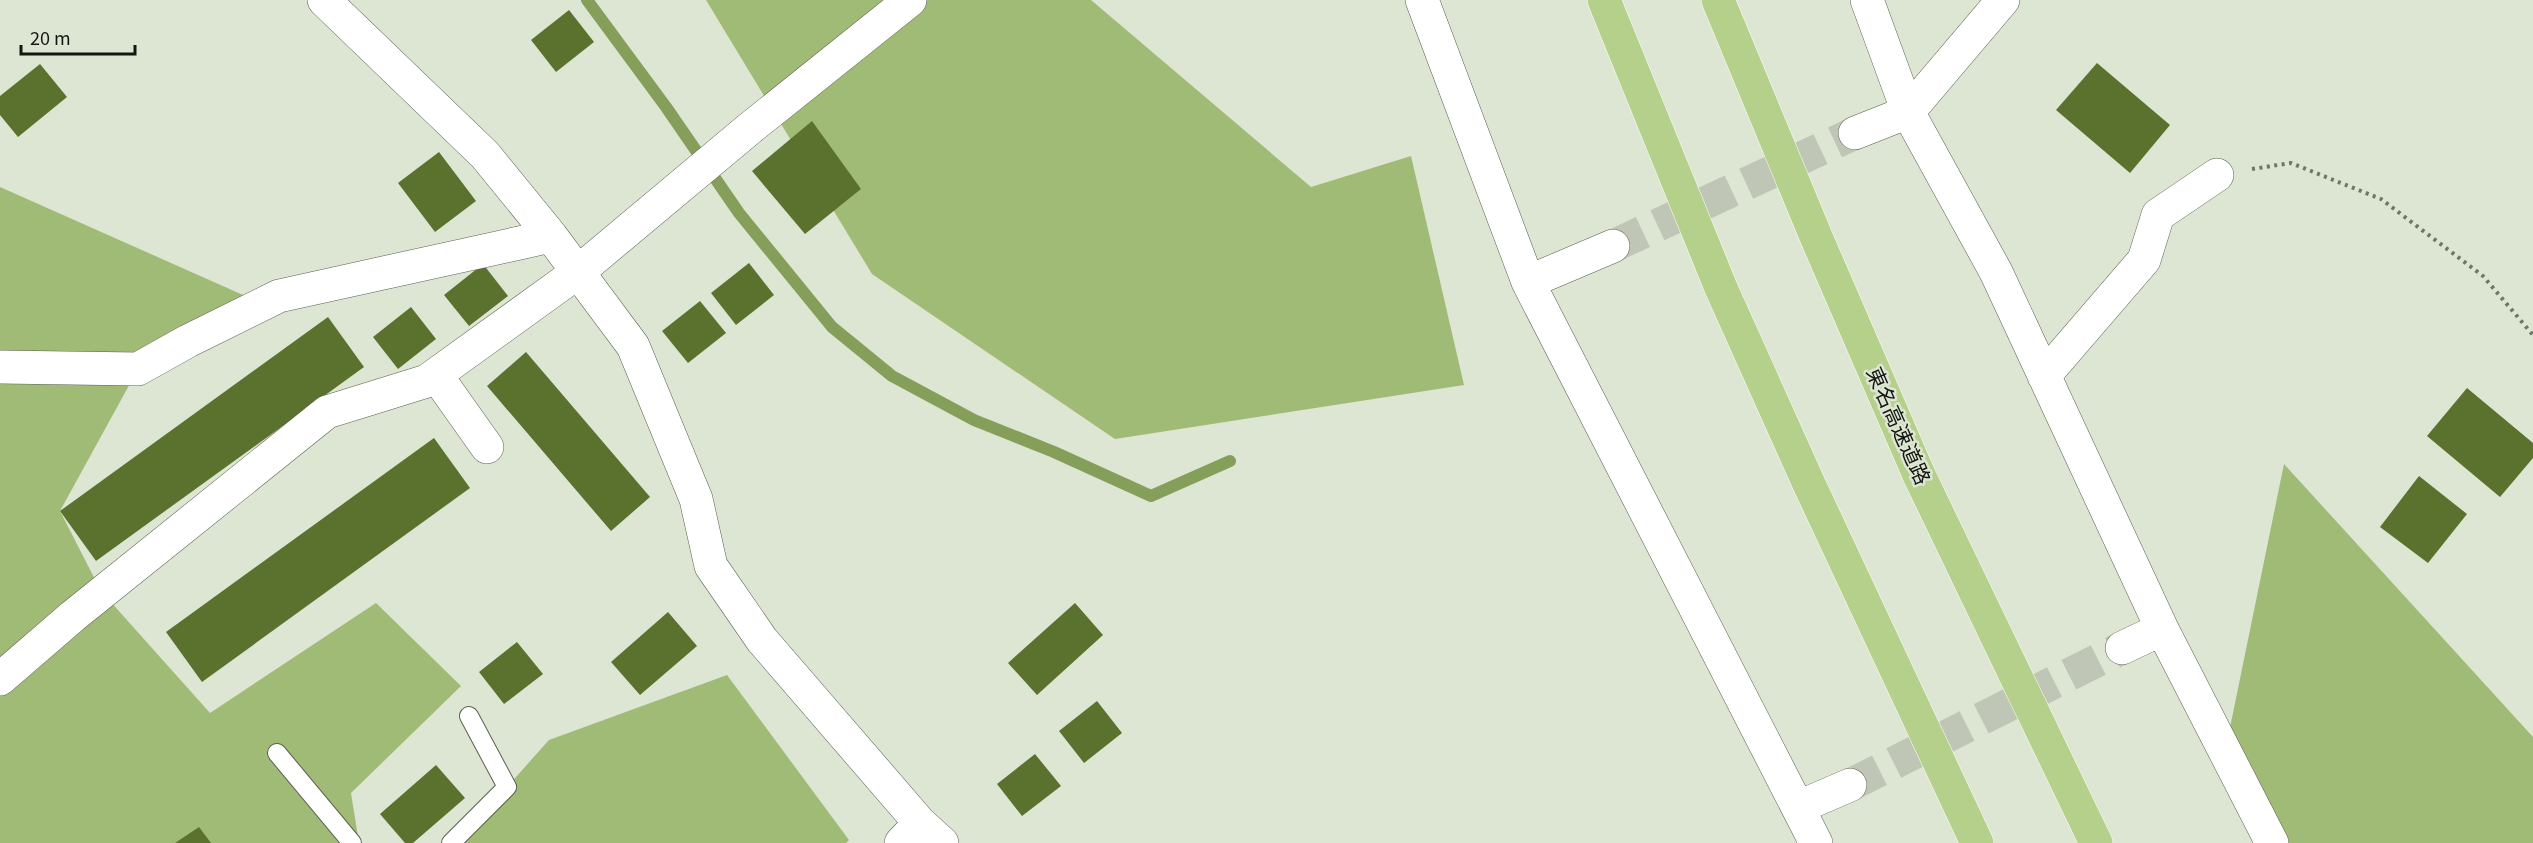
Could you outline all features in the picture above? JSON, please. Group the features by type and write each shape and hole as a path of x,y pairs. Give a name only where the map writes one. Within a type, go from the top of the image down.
{"highway":[{"path":"1585,0 1721,288 1809,484 1977,843"},
{"path":"1604,0 1721,288"},
{"name":"東名高速道路","path":"1718,0 1817,239 1919,475 2096,843"},
{"path":"1729,0 1817,239"}],"street":[{"path":"324,0 485,155 551,236 633,346 696,499 711,566 762,640 921,836"},
{"path":"0,679 82,608 327,412 427,381 578,272 749,129 910,0"},
{"path":"1422,0 1528,282 1816,843"},
{"path":"1867,0 1908,112 1996,272 2162,629 2272,843"},
{"path":"1856,133 1908,112 2003,0"},
{"path":"2044,376 2145,260 2158,215 2217,175"},
{"path":"0,367 138,369 188,341 279,296 551,236"},
{"path":"1528,282 1613,246"},
{"path":"436,375 487,447"},
{"path":"2122,648 2162,629"},
{"path":"1799,807 1850,785"}],"lane":[{"path":"451,843 507,787 470,716"},
{"path":"277,753 352,843"}],"path":[{"path":"2217,175 2291,163 2381,199 2483,276 2533,335"}],"green space":[{"path":"706,0 1091,0 1311,187 1411,156 1464,385 1115,439 872,274"},
{"path":"0,187 279,311 138,369 60,511 101,591 210,713 376,603 461,686 351,793 359,843 0,843"},
{"path":"2284,464 2533,737 2533,843 2284,843 2225,752"},
{"path":"727,675 849,840 846,843 457,843 549,740"}],"building":[{"path":"569,10 594,42 556,72 531,40"},
{"path":"2097,63 2170,125 2130,173 2056,110"},
{"path":"40,64 67,97 18,137 0,115 0,96"},
{"path":"812,121 861,189 805,234 752,171"},
{"path":"439,152 476,201 435,232 398,183"},
{"path":"749,263 774,295 736,325 711,293"},
{"path":"483,264 508,296 469,326 444,295"},
{"path":"700,301 726,333 688,363 662,331"},
{"path":"411,307 436,339 398,369 373,337"},
{"path":"328,317 364,367 96,561 60,511"},
{"path":"526,352 650,497 611,531 487,386"},
{"path":"2467,388 2533,443 2533,458 2500,497 2427,436"},
{"path":"434,438 470,488 202,682 166,632"},
{"path":"2419,476 2467,514 2428,563 2380,527"},
{"path":"1075,603 1103,635 1037,695 1008,663"},
{"path":"668,612 697,646 640,695 611,662"},
{"path":"517,642 543,674 504,704 479,672"},
{"path":"1097,701 1122,733 1084,763 1059,731"},
{"path":"1035,754 1061,786 1022,816 997,784"},
{"path":"436,765 465,798 413,843 405,843 380,814"},
{"path":"199,827 211,843 175,843"}],"waterway":[{"path":"587,0 666,107 739,213 832,327 892,376 974,420 1054,452 1151,496 1230,461"}],"tunnel":[{"path":"1613,246 1855,133"},
{"path":"1850,785 2122,648"}]}
